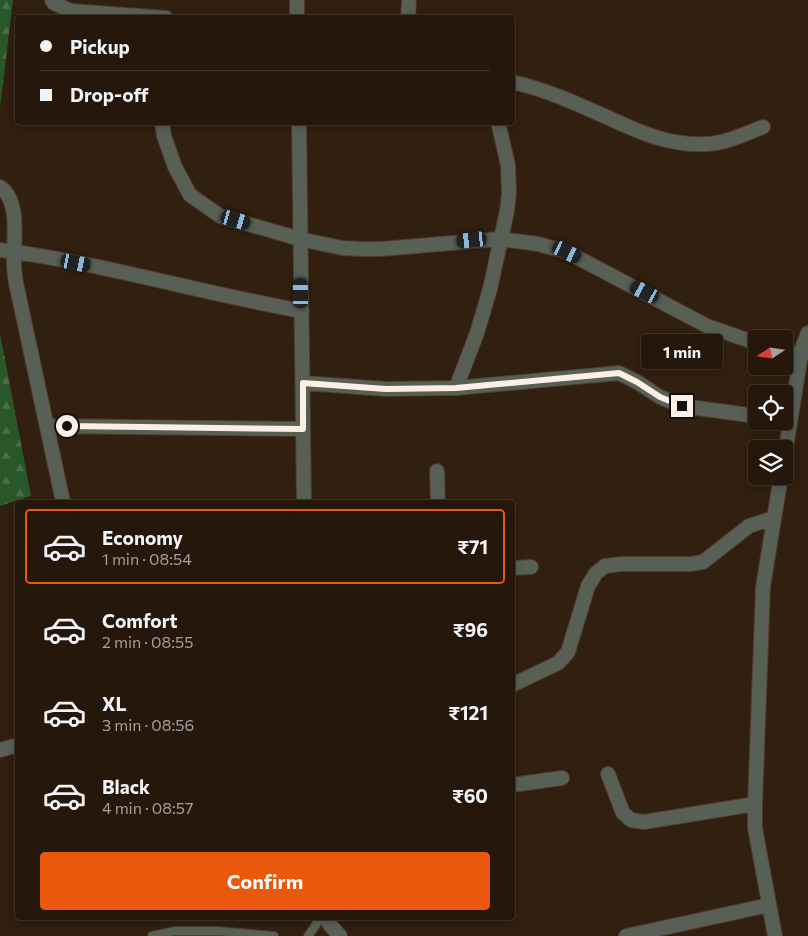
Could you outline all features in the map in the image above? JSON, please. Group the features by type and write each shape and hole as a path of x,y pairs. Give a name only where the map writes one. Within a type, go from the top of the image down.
{"street":[{"path":"52,0 54,3 71,10 130,15"},
{"path":"297,0 297,15"},
{"path":"408,15 410,0"},
{"path":"515,83 535,87 653,137 682,144 705,144 726,141 763,127"},
{"path":"162,125 164,136 175,168 190,195 220,216 300,239 361,250 381,250 500,239 538,244 567,252 707,326 748,340"},
{"path":"299,125 304,500"},
{"path":"456,388 477,333 490,289 507,211 509,194 508,165 499,125"},
{"path":"0,187 8,194 13,207 15,233 7,251 16,283 63,500"},
{"path":"7,251 91,266 246,302 302,311"},
{"path":"793,393 802,348 808,333"},
{"path":"793,354 801,356"},
{"path":"303,383 386,389 456,388 619,373 660,397 682,406 748,415"},
{"path":"47,426 303,429"},
{"path":"437,471 438,500"},
{"path":"775,936 756,828 754,804 763,586 780,485"},
{"path":"515,684 558,663 568,652 588,586 596,573 605,566 621,564 691,564 703,562 749,526 774,518"},
{"path":"515,568 531,567"},
{"path":"0,750 15,746"},
{"path":"608,774 623,813 632,820 644,822 754,804"},
{"path":"515,785 562,778"},
{"path":"626,936 769,905"},
{"path":"324,920 340,936"}],"lane":[{"path":"308,936 324,920"},
{"path":"152,936 175,930 209,930 274,936"}],"green space":[{"path":"0,0 13,0 0,108"},
{"path":"0,333 31,496 0,506"}],"route":[{"path":"67,426 303,429 303,383 386,389 456,388 619,373 660,397 682,406"}]}
